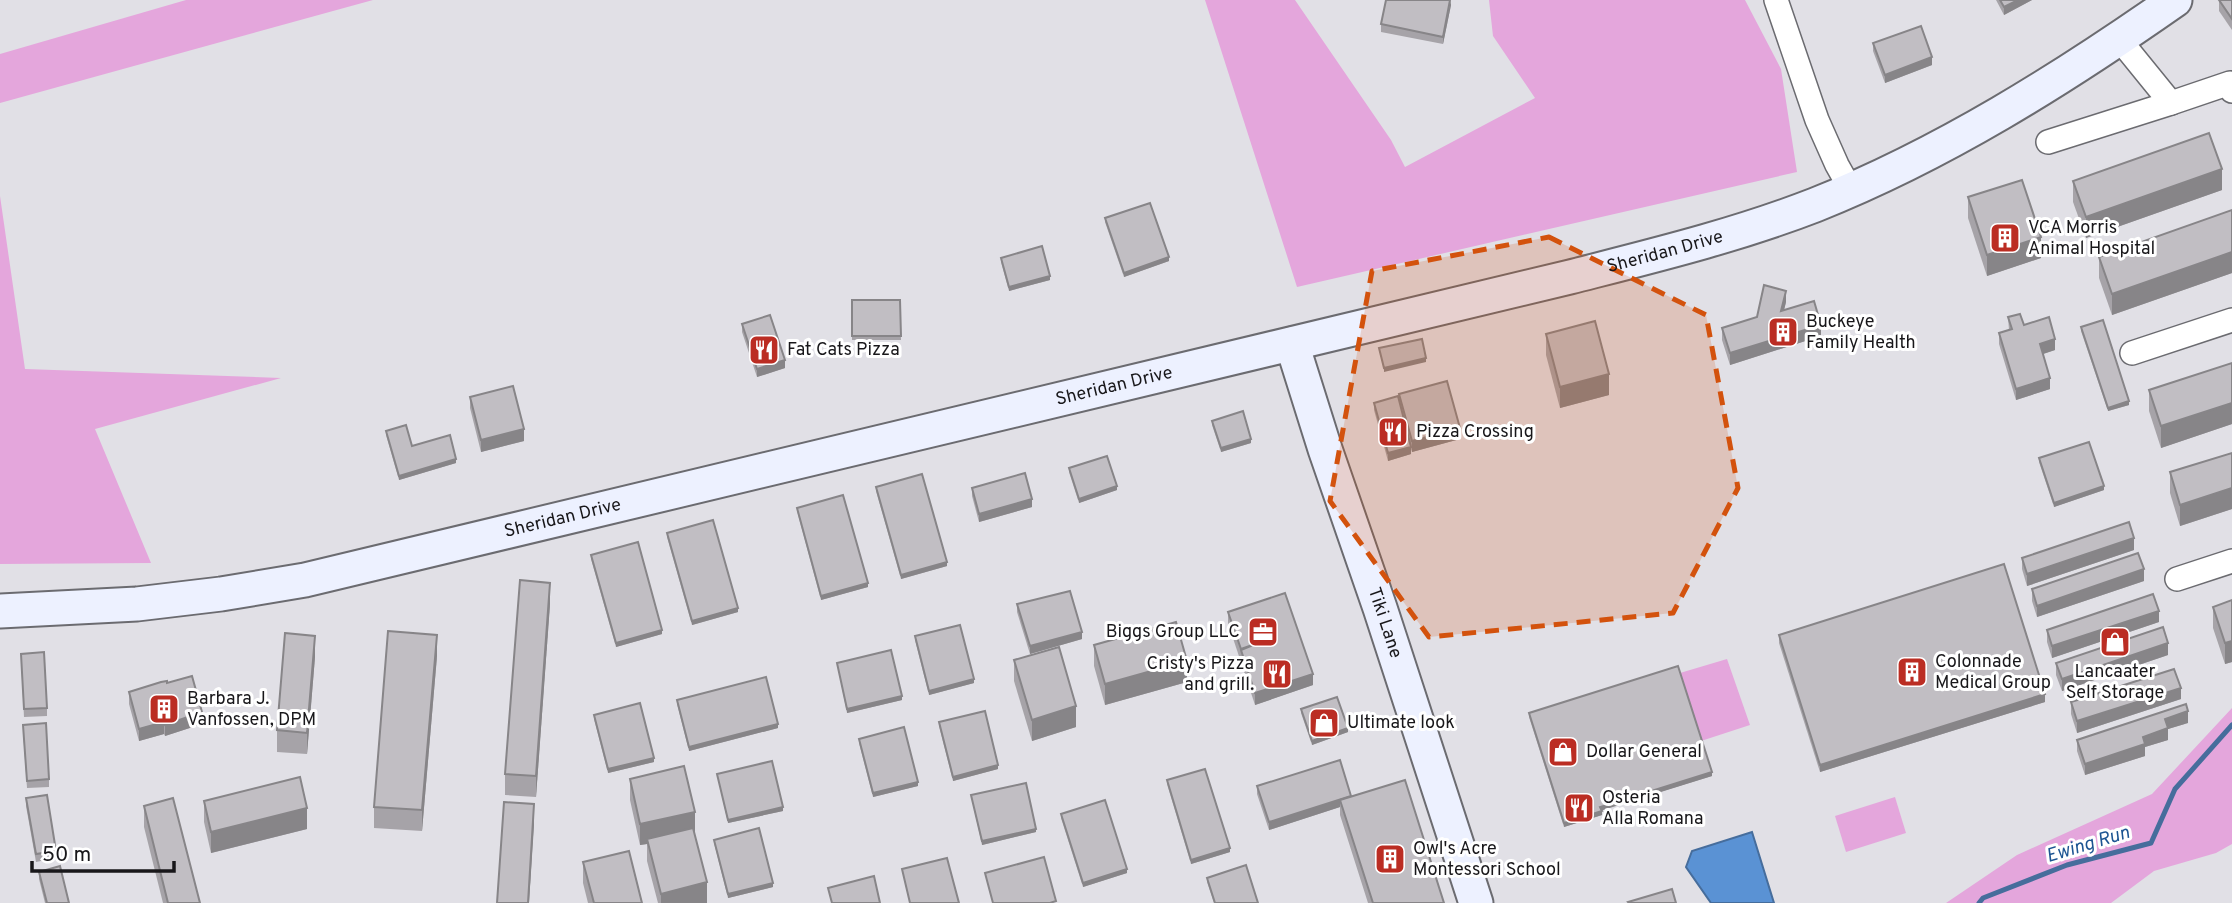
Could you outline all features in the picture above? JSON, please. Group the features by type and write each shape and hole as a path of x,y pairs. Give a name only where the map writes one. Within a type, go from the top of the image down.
{"street":[{"path":"1776,0 1817,120 1851,190"},
{"name":"Sheridan Drive","path":"0,611 137,604 305,580 1692,246 1851,190 1917,160 2119,39 2175,0"},
{"path":"2119,39 2171,103"},
{"path":"2048,142 2230,83 2232,91"},
{"path":"2132,354 2232,320"},
{"name":"Tiki Lane","path":"1292,344 1476,903"},
{"path":"2176,579 2232,561"}],"highlighted area":[{"path":"1549,237 1706,315 1738,488 1673,613 1429,637 1330,501 1372,271"}],"shaded area":[{"path":"186,0 373,0 0,103 0,54"},
{"path":"1205,0 1295,0 1391,140 1405,167 1535,98 1493,36 1489,0 1745,0 1781,69 1797,172 1297,287"},
{"path":"0,196 25,369 281,378 95,429 151,563 0,564"},
{"path":"1727,659 1750,725 1701,741 1680,673"},
{"path":"2232,708 2232,844 2216,853 2154,871 2111,903 1946,903 2017,855 2152,794"},
{"path":"1895,797 1906,833 1846,852 1835,816"}],"water":[{"path":"1752,832 1774,903 1711,903 1686,867 1692,851"}],"building":[{"path":"1386,0 1450,0 1443,37 1381,24"},
{"path":"2000,0 2018,0 2004,7"},
{"path":"2219,0 2232,0 2232,19"},
{"path":"1921,26 1932,57 1885,75 1873,43"},
{"path":"2209,133 2222,169 2086,217 2073,181"},
{"path":"2022,180 2041,237 1987,255 1968,197"},
{"path":"1150,203 1169,257 1124,273 1105,218"},
{"path":"2232,210 2232,252 2112,294 2099,257"},
{"path":"1042,246 1050,276 1009,287 1001,258"},
{"name":"Buckeye Family Health","path":"1764,285 1786,291 1781,311 1814,301 1821,325 1730,353 1722,328 1757,317"},
{"path":"852,300 900,300 901,336 852,336"},
{"path":"2020,314 2024,325 2049,317 2055,339 2040,344 2050,378 2016,389 1999,333 2012,329 2008,317"},
{"name":"Fat Cats Pizza","path":"770,315 785,360 757,369 742,324"},
{"path":"2103,320 2129,401 2108,408 2081,327"},
{"path":"1595,321 1609,374 1560,387 1546,334"},
{"path":"1422,339 1426,358 1384,368 1379,348"},
{"path":"2232,363 2232,403 2161,426 2149,390"},
{"path":"1447,381 1460,428 1412,441 1399,394"},
{"path":"513,386 524,429 481,440 470,397"},
{"name":"Pizza Crossing","path":"1398,396 1411,447 1388,453 1374,403"},
{"path":"1243,411 1251,439 1221,448 1212,421"},
{"path":"406,425 412,446 450,435 456,459 399,476 386,431"},
{"path":"2089,442 2104,486 2054,503 2039,458"},
{"path":"2232,453 2232,488 2180,505 2170,472"},
{"path":"1107,456 1117,486 1079,499 1069,468"},
{"path":"1025,473 1032,499 979,514 972,488"},
{"path":"922,474 947,562 901,575 876,487"},
{"path":"843,495 868,583 821,596 797,508"},
{"path":"713,520 738,608 692,621 667,533"},
{"path":"2129,522 2134,538 2027,574 2022,558"},
{"path":"638,542 662,630 616,643 591,555"},
{"path":"2138,553 2144,569 2037,606 2032,589"},
{"name":"Colonnade Medical Group","path":"2004,564 2045,694 1820,765 1779,635"},
{"path":"520,580 550,583 536,776 505,774"},
{"path":"1070,591 1082,632 1030,646 1017,604"},
{"path":"1285,593 1313,674 1255,693 1241,650 1258,643 1241,649 1228,612"},
{"path":"2153,594 2159,611 2052,646 2047,630"},
{"path":"2232,600 2232,641 2225,643 2213,607"},
{"path":"1176,622 1187,661 1105,684 1094,645"},
{"path":"960,625 974,679 929,691 915,636"},
{"path":"2163,627 2168,643 2062,679 2056,663"},
{"path":"388,631 437,635 422,810 374,807"},
{"path":"285,633 315,636 307,733 277,730"},
{"path":"1059,647 1076,706 1032,720 1014,660"},
{"path":"891,650 902,696 847,709 837,663"},
{"path":"44,652 47,708 24,709 21,654"},
{"path":"1678,666 1712,772 1600,807 1602,811 1564,823 1529,713"},
{"path":"2174,669 2181,688 2077,721 2071,702"},
{"name":"Barbara J. Vanfossen, DPM","path":"192,676 202,712 165,725 164,722 139,729 129,692"},
{"path":"766,677 778,724 689,747 677,700"},
{"name":"Ultimate look","path":"1337,697 1348,728 1312,741 1301,709"},
{"path":"640,703 654,758 608,769 594,715"},
{"path":"2186,704 2188,711 2165,719 2168,728 2143,737 2145,744 2085,764 2077,740"},
{"path":"985,711 998,765 953,777 939,722"},
{"path":"46,723 49,779 27,781 23,725"},
{"path":"904,727 918,782 873,793 859,739"},
{"path":"1340,760 1351,796 1269,822 1257,786"},
{"path":"772,761 783,807 728,820 717,774"},
{"path":"684,766 695,812 640,824 630,779"},
{"path":"1205,769 1230,848 1191,860 1167,780"},
{"path":"300,777 307,808 211,832 204,801"},
{"name":"Owl's Acre Montessori School","path":"1405,780 1444,903 1373,903 1340,800"},
{"path":"1026,783 1036,829 982,841 971,795"},
{"path":"47,795 56,851 36,854 26,798"},
{"path":"173,798 200,903 168,903 144,806"},
{"path":"1105,800 1127,869 1083,883 1061,814"},
{"path":"504,802 534,804 528,903 497,903"},
{"path":"693,828 707,882 661,894 647,839"},
{"path":"759,828 773,883 728,894 714,840"},
{"path":"629,851 642,903 594,903 583,862"},
{"path":"1044,857 1056,901 993,903 985,873"},
{"path":"947,858 959,903 910,903 902,869"},
{"path":"1246,865 1258,903 1215,903 1207,878"},
{"path":"60,866 69,903 47,903 39,872"},
{"path":"874,876 880,903 832,903 828,888"},
{"path":"1672,889 1676,903 1628,902"}],"waterway":[{"name":"Ewing Run","path":"1979,903 1983,898 2067,865 2151,843 2175,789 2232,725"}],"place":[{"name":"VCA Morris Animal Hospital","path":"2005,238"},
{"name":"Buckeye Family Health","path":"1783,332"},
{"name":"Fat Cats Pizza","path":"764,350"},
{"name":"Pizza Crossing","path":"1393,432"},
{"name":"Biggs Group LLC","path":"1263,632"},
{"name":"Lancaater Self Storage","path":"2115,642"},
{"name":"Colonnade Medical Group","path":"1912,672"},
{"name":"Cristy's Pizza and grill.","path":"1277,674"},
{"name":"Barbara J. Vanfossen, DPM","path":"164,709"},
{"name":"Ultimate look","path":"1324,723"},
{"name":"Dollar General","path":"1563,752"},
{"name":"Osteria Alla Romana","path":"1579,808"},
{"name":"Owl's Acre Montessori School","path":"1390,859"}]}
